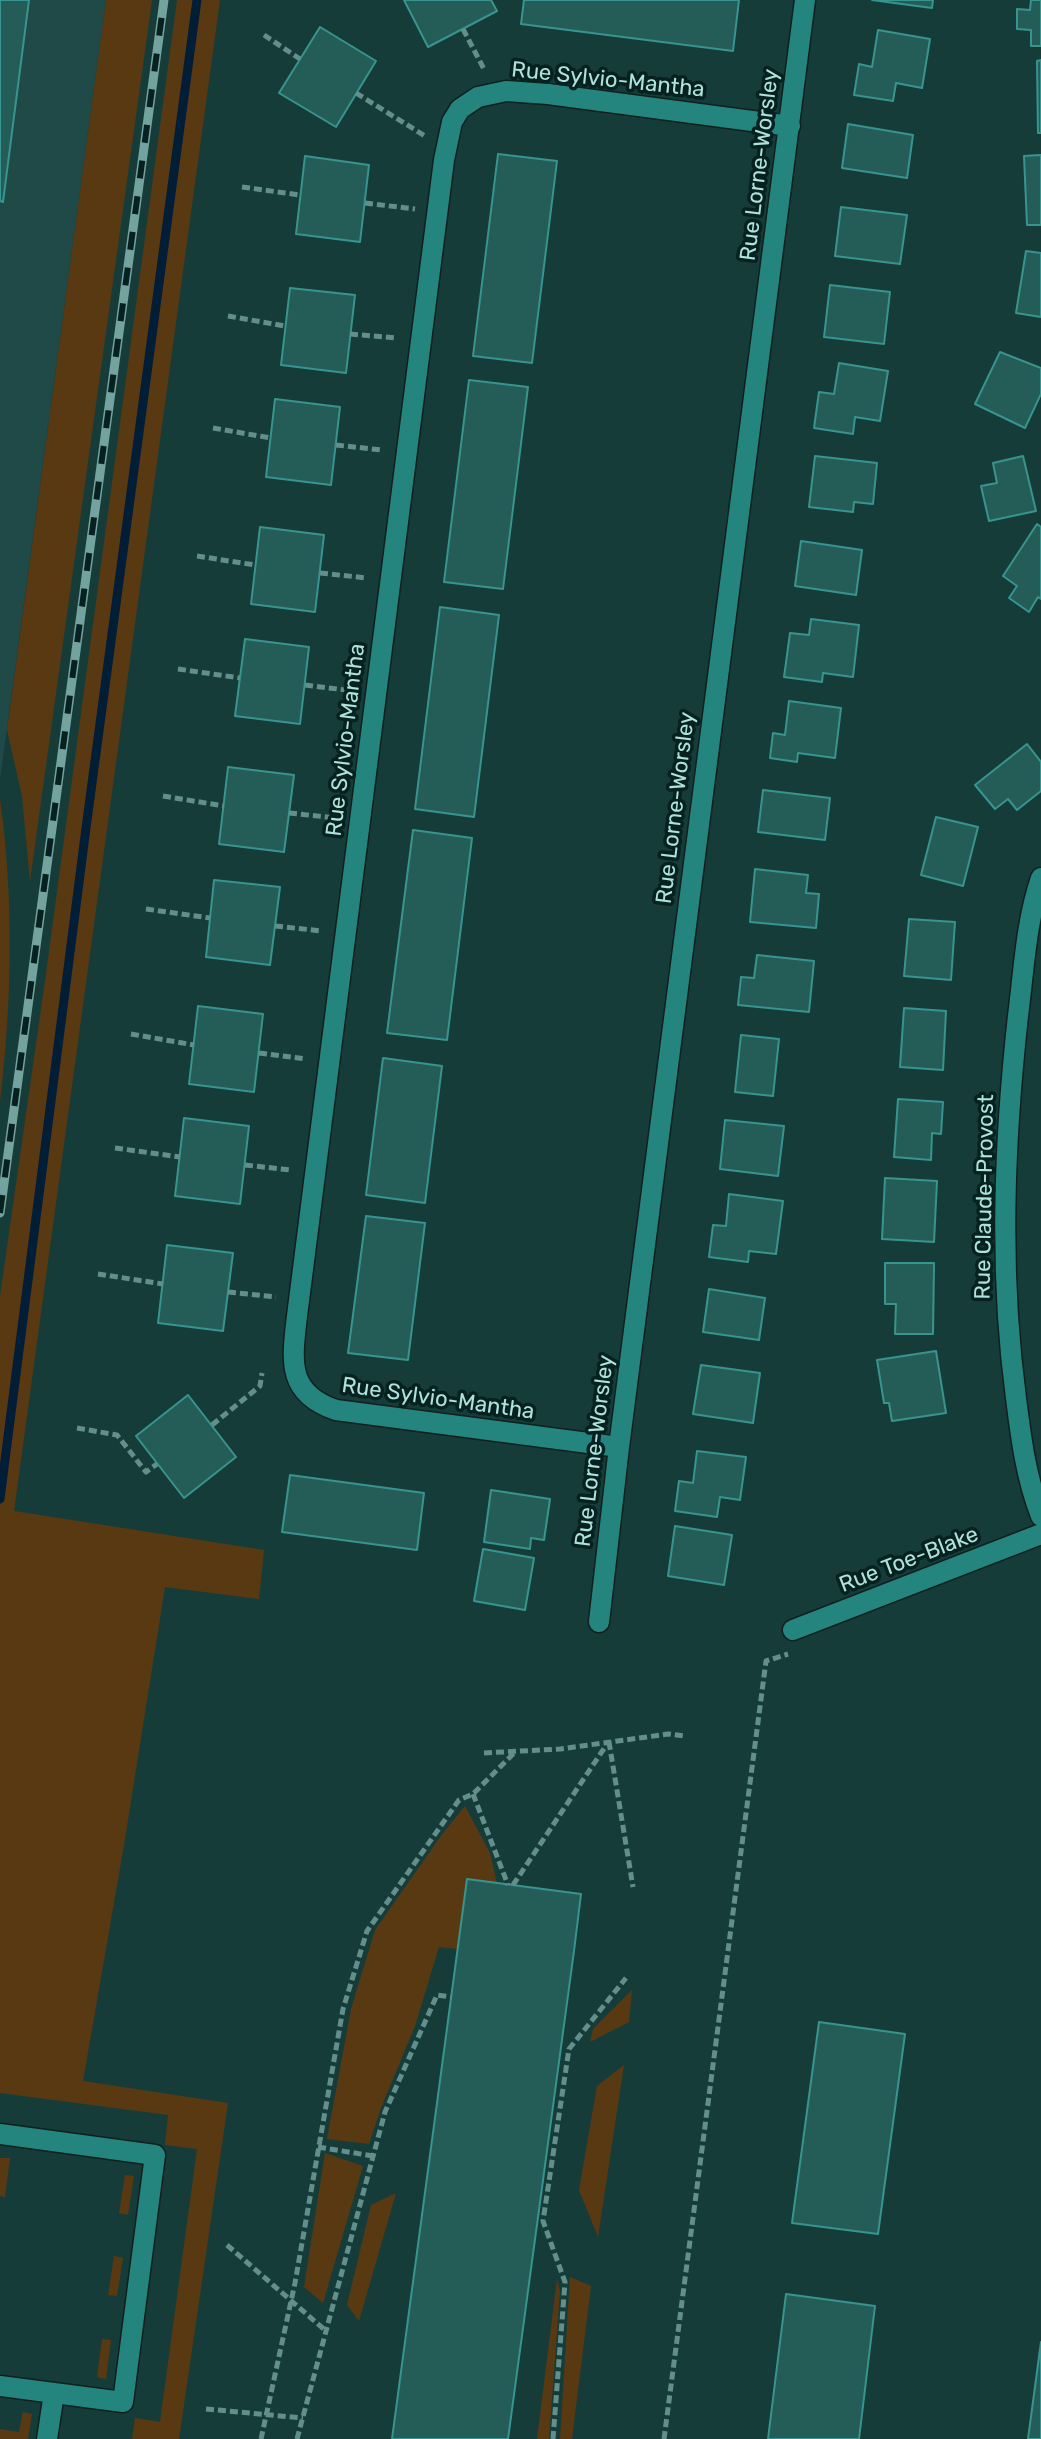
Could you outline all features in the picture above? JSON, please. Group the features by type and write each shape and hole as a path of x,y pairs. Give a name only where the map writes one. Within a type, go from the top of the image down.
{"street":[{"name":"Rue Lorne-Worsley","path":"599,1622 805,0"},
{"name":"Rue Sylvio-Mantha","path":"619,1447 336,1410 324,1406 304,1390 294,1367 298,1308 442,173 447,139 460,109 478,97 506,91 790,126"},
{"name":"Rue Claude-Provost","path":"1041,878 1027,935 1016,1035 1005,1242 1008,1331 1022,1448 1041,1516"},
{"name":"Rue Toe-Blake","path":"797,1640 1041,1534"},
{"path":"0,2134 155,2155 123,2402 0,2386"},
{"path":"47,2439 54,2393"}],"path":[{"path":"463,29 485,72"},
{"path":"264,35 300,59"},
{"path":"356,93 425,136"},
{"path":"242,187 300,195"},
{"path":"365,203 415,209"},
{"path":"228,316 285,326"},
{"path":"350,334 399,339"},
{"path":"213,428 271,438"},
{"path":"336,445 385,450"},
{"path":"197,556 255,565"},
{"path":"320,573 368,579"},
{"path":"178,669 240,678"},
{"path":"305,685 355,692"},
{"path":"163,796 224,806"},
{"path":"289,813 338,818"},
{"path":"146,909 210,918"},
{"path":"275,926 324,931"},
{"path":"131,1034 194,1045"},
{"path":"259,1053 307,1059"},
{"path":"115,1148 180,1157"},
{"path":"245,1165 294,1170"},
{"path":"98,1274 163,1284"},
{"path":"228,1292 277,1297"},
{"path":"212,1425 260,1386 262,1373"},
{"path":"77,1428 117,1435 146,1472 157,1464"},
{"path":"664,2439 766,1661 797,1640"},
{"path":"484,1753 560,1749 668,1734 684,1736"},
{"path":"473,1794 511,1885 609,1741"},
{"path":"609,1741 633,1887"},
{"path":"261,2439 291,2301 343,2009 367,1931 459,1800 473,1794 515,1752"},
{"path":"553,2439 565,2282 543,2221 569,2049 626,1978"},
{"path":"297,2439 385,2112 437,1995 451,1997"},
{"path":"318,2147 373,2156"},
{"path":"227,2245 326,2331"},
{"path":"206,2409 303,2418"}],"shaded area":[{"path":"0,0 106,0 0,779"},
{"path":"106,0 152,0 30,881 22,796 7,730"},
{"path":"177,0 220,0 14,1511 264,1550 259,1599 165,1587 83,2081 228,2103 179,2439 132,2439 135,2418 160,2422 197,2149 165,2145 168,2115 0,2093 0,1296"},
{"path":"0,799 8,875 10,950 0,1101"},
{"path":"465,1806 490,1853 497,1883 467,1879 458,1949 439,1947 415,2026 369,2144 327,2139 351,2009 375,1930"},
{"path":"632,1990 629,2022 590,2042 593,2029"},
{"path":"624,2065 598,2237 579,2190 597,2086"},
{"path":"325,2153 363,2166 323,2303 304,2287"},
{"path":"0,2158 10,2158 5,2197 0,2196"},
{"path":"125,2175 134,2176 128,2215 119,2213"},
{"path":"396,2193 359,2321 347,2305 371,2205"},
{"path":"114,2256 123,2258 117,2296 108,2295"},
{"path":"570,2277 591,2286 572,2439 560,2439"},
{"path":"557,2279 560,2291 549,2439 537,2439"},
{"path":"102,2339 111,2340 106,2379 97,2377"},
{"path":"23,2412 32,2414 28,2439 0,2439 0,2429 19,2432"}],"building":[{"path":"0,0 29,0 3,202 0,201"},
{"path":"404,0 491,0 497,11 428,47"},
{"path":"524,0 739,0 733,51 521,24"},
{"path":"872,0 933,0 932,8"},
{"path":"1031,0 1041,0 1041,46 1031,46 1031,30 1017,29 1017,9 1030,10"},
{"path":"320,27 376,61 336,127 279,93"},
{"path":"878,30 930,39 922,88 896,83 893,101 854,95 859,64 872,67"},
{"path":"1041,60 1041,133 1038,133 1037,61"},
{"path":"848,124 913,135 907,178 842,168"},
{"path":"498,154 557,161 532,363 473,356"},
{"path":"1041,155 1041,225 1027,225 1024,156"},
{"path":"305,156 369,165 360,242 296,234"},
{"path":"841,207 907,215 900,264 835,256"},
{"path":"1026,251 1041,253 1041,317 1016,313"},
{"path":"830,285 890,292 884,344 824,337"},
{"path":"290,288 355,295 346,373 281,365"},
{"path":"1000,352 1041,368 1041,394 1025,428 975,404"},
{"path":"839,363 888,371 880,421 855,417 853,434 814,428 819,392 834,394"},
{"path":"469,380 528,387 503,589 444,582"},
{"path":"275,399 340,407 331,485 266,477"},
{"path":"815,456 877,463 873,504 854,502 853,512 809,507"},
{"path":"1023,456 1036,511 989,521 981,486 997,483 993,463"},
{"path":"1037,524 1041,527 1041,599 1038,597 1029,612 1009,598 1017,586 1003,576"},
{"path":"260,527 324,535 315,612 251,604"},
{"path":"801,541 862,550 856,595 795,586"},
{"path":"440,607 499,615 474,817 415,809"},
{"path":"811,619 859,625 853,677 823,673 822,682 784,677 790,633 809,635"},
{"path":"245,639 309,647 300,724 235,716"},
{"path":"789,701 841,708 835,758 798,753 797,762 770,758 773,733 785,735"},
{"path":"1027,744 1041,762 1041,791 1017,810 1008,799 995,809 975,785"},
{"path":"228,767 294,775 284,852 219,844"},
{"path":"763,790 830,798 825,840 758,832"},
{"path":"936,817 978,827 963,886 921,875"},
{"path":"413,830 472,838 447,1040 387,1033"},
{"path":"755,869 808,875 806,893 819,894 816,928 750,922"},
{"path":"214,880 280,887 270,965 206,957"},
{"path":"909,919 955,922 951,980 904,976"},
{"path":"757,955 814,961 809,1012 738,1005 741,977 754,978"},
{"path":"198,1006 263,1014 254,1092 189,1084"},
{"path":"904,1008 946,1011 943,1070 900,1067"},
{"path":"741,1035 779,1039 773,1096 735,1092"},
{"path":"383,1058 442,1066 425,1203 366,1195"},
{"path":"898,1099 943,1102 941,1134 932,1133 931,1160 894,1157"},
{"path":"184,1118 249,1126 240,1204 175,1196"},
{"path":"725,1120 784,1126 778,1176 720,1169"},
{"path":"885,1178 937,1181 934,1242 882,1239"},
{"path":"729,1194 783,1201 776,1254 749,1251 748,1262 709,1257 713,1225 726,1226"},
{"path":"366,1216 425,1223 408,1360 348,1353"},
{"path":"167,1245 233,1253 223,1331 158,1323"},
{"path":"885,1263 934,1263 933,1334 895,1334 896,1304 885,1304"},
{"path":"709,1289 765,1298 759,1340 703,1332"},
{"path":"936,1351 946,1413 892,1421 889,1403 884,1403 877,1360"},
{"path":"701,1365 760,1373 753,1423 693,1414"},
{"path":"188,1395 236,1457 184,1498 136,1436"},
{"path":"697,1451 746,1457 740,1500 720,1497 717,1517 675,1511 679,1481 693,1483"},
{"path":"290,1475 424,1493 417,1550 282,1532"},
{"path":"491,1490 550,1499 544,1540 531,1538 530,1549 484,1542"},
{"path":"675,1526 732,1535 724,1585 668,1576"},
{"path":"483,1549 534,1558 525,1610 474,1601"},
{"path":"467,1879 581,1894 574,1951 508,2439 392,2439"},
{"path":"819,2022 905,2034 878,2234 792,2223"},
{"path":"786,2294 875,2306 859,2439 768,2439"},
{"path":"1041,2342 1041,2439 1028,2439"}],"waterway":[{"path":"0,1499 197,0"}],"railway":[{"path":"0,1213 164,0"}]}
